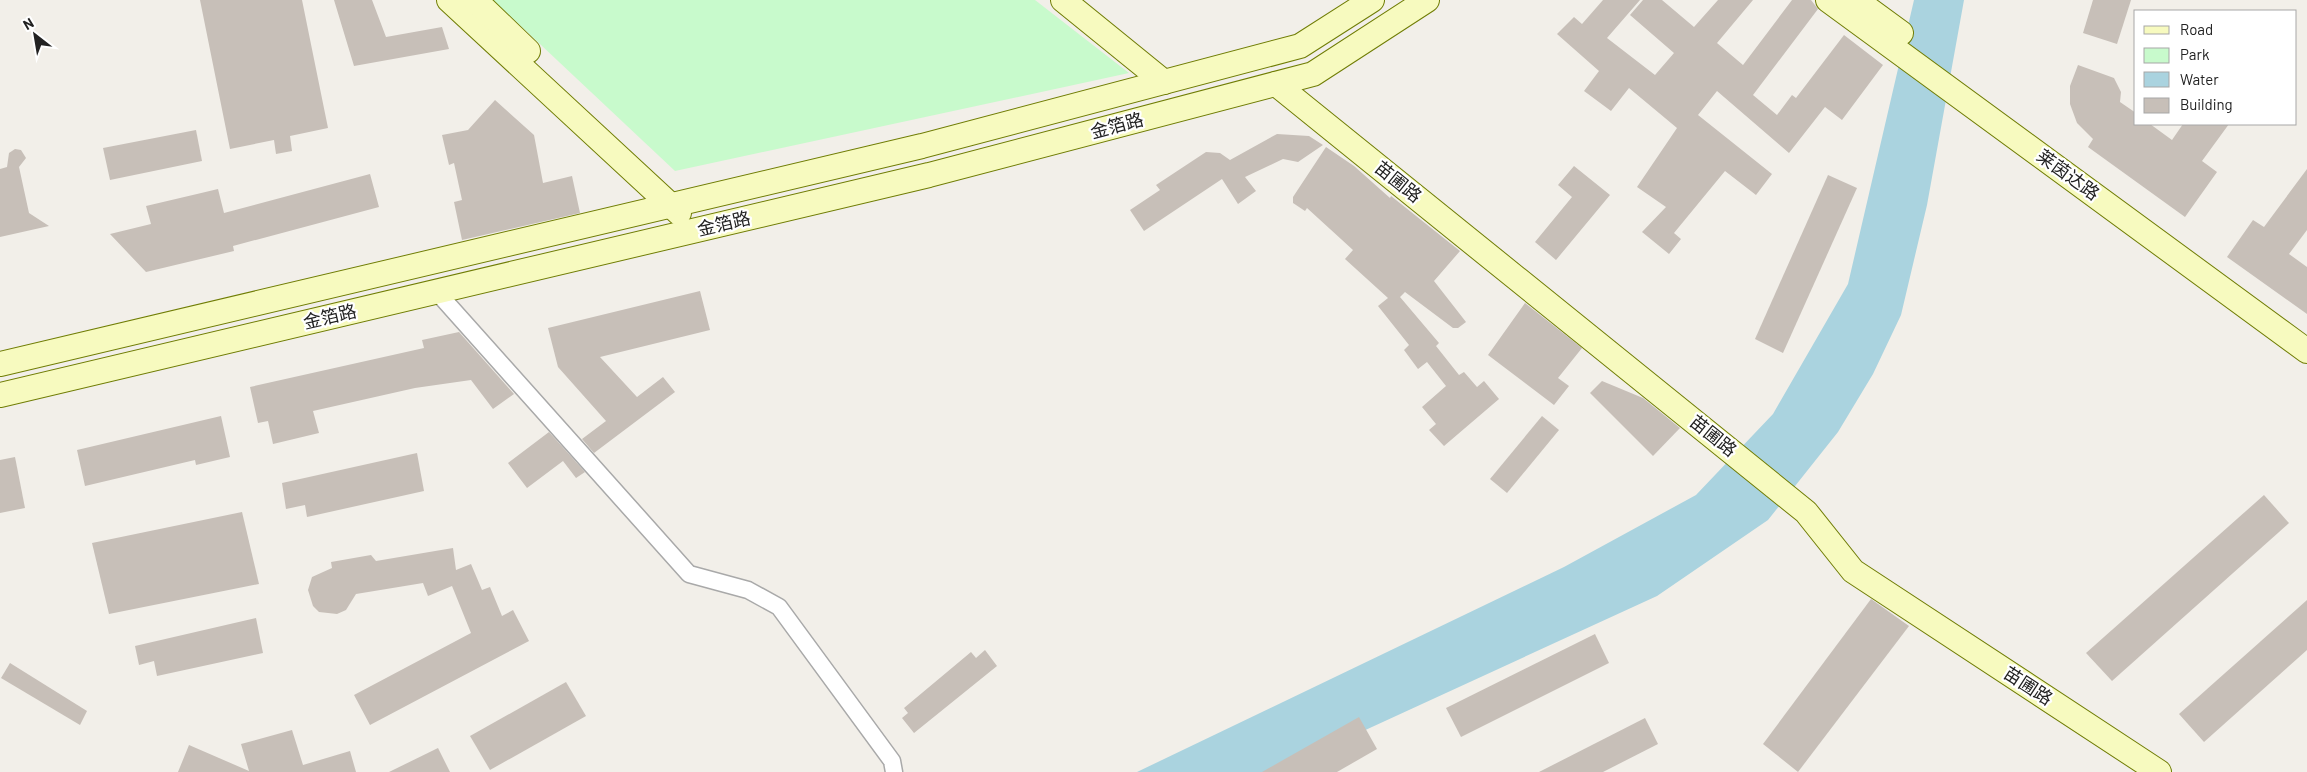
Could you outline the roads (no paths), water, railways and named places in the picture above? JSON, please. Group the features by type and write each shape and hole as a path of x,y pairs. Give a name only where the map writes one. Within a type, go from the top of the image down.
{"main road":[{"path":"449,0 705,228"},
{"path":"475,0 678,204"},
{"path":"1063,0 1164,82"},
{"name":"金箔路","path":"0,364 922,146 1300,46 1372,0"},
{"name":"金箔路","path":"0,395 929,175 1313,74 1427,0"},
{"name":"莱茵达路","path":"1828,0 1924,60 2004,117 2307,351"},
{"path":"1856,0 1924,60"},
{"name":"苗圃路","path":"1276,84 1806,512 1853,571 2159,772"},
{"path":"2004,117 2124,199 2307,332"}],"street":[{"path":"436,292 689,574 748,590 779,608 892,761 894,772"}],"water":[{"path":"1914,0 1964,0 1927,205 1901,315 1873,374 1838,432 1768,520 1657,596 1274,772 1137,772 1564,567 1696,495 1773,414 1848,284"}]}
